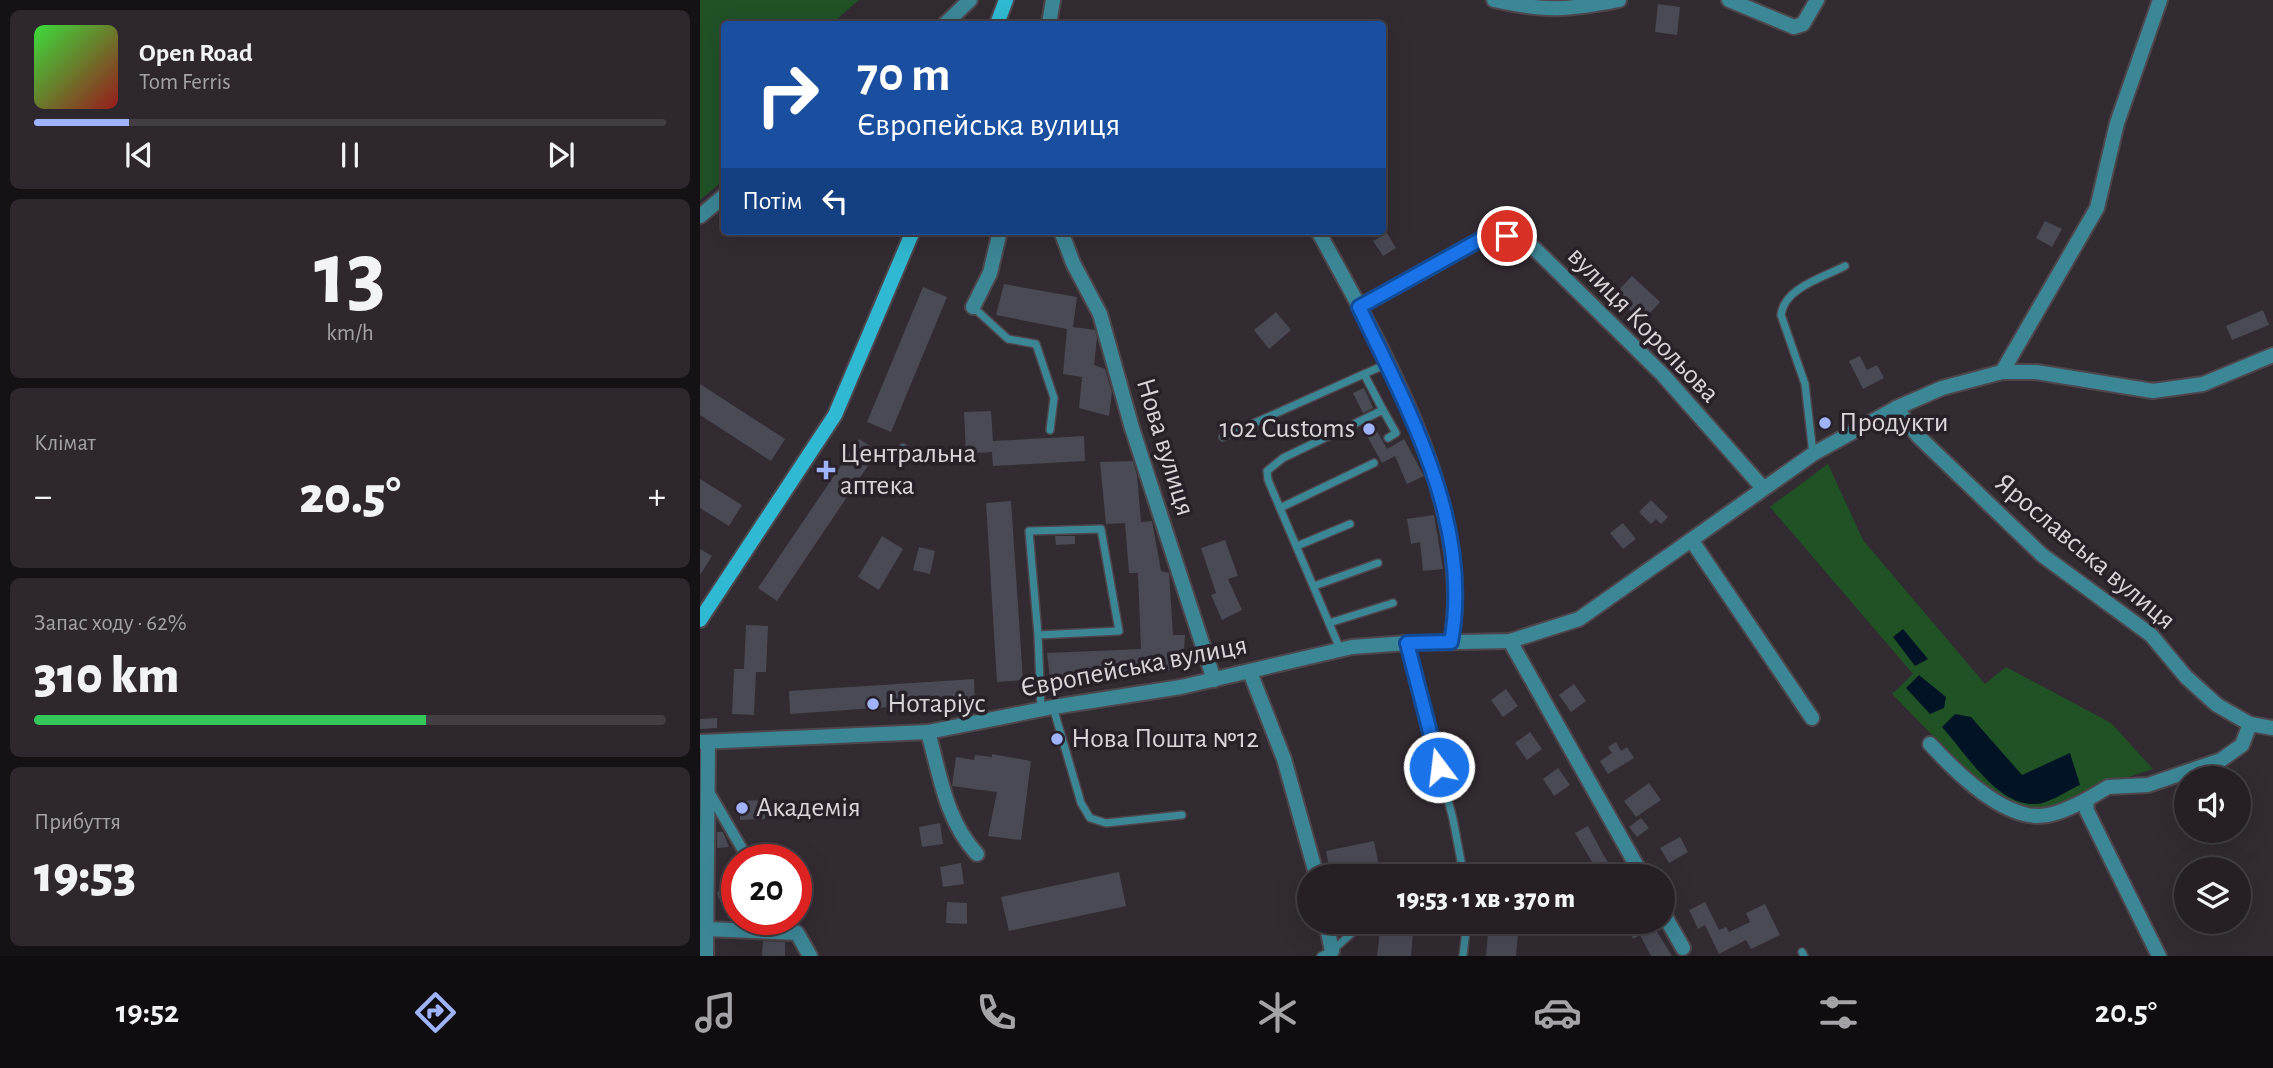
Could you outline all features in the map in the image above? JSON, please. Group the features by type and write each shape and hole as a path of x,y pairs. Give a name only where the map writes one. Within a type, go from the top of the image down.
{"main road":[{"path":"998,21 1006,0"},
{"path":"700,620 835,415 911,235"}],"street":[{"path":"948,21 970,0"},
{"path":"1050,21 1053,0"},
{"path":"1494,0 1525,7 1566,10 1619,0"},
{"path":"1729,0 1794,27 1803,24 1817,0"},
{"path":"2002,372 2097,208 2116,123 2160,0"},
{"path":"700,216 721,198"},
{"path":"973,306 990,273 999,235"},
{"name":"Нова вулиця","path":"1062,235 1073,263 1100,314 1132,428 1213,680"},
{"path":"1320,235 1359,307 1427,450 1449,534 1457,611 1451,642"},
{"name":"вулиця Корольова","path":"1359,307 1485,237 1507,236 1535,249 1663,375 1763,488"},
{"name":"Європейська вулиця","path":"704,742 928,732 1047,708 1213,680 1340,650 1407,643 1510,641 1579,619 1813,454 1896,408 1942,388 2002,372 2079,377 2153,391 2203,384 2273,355"},
{"name":"Ярославська вулиця","path":"1896,408 1918,436 2042,555 2151,635 2186,677 2217,705 2250,724"},
{"path":"1692,541 1812,718"},
{"path":"1510,641 1636,864"},
{"path":"1250,672 1284,759 1313,864"},
{"path":"1930,744 1961,777 1995,800 2026,815 2048,815 2086,800 2108,787 2148,785 2221,760 2242,745 2250,724 2273,728"},
{"path":"928,732 950,811 960,836 977,854"},
{"path":"704,742 708,788 706,956"},
{"path":"708,788 740,844"},
{"path":"2086,800 2087,811 2159,956"},
{"path":"707,929 721,930"},
{"path":"1326,934 1326,954"},
{"path":"1675,934 1683,948"},
{"path":"798,935 810,956"}],"lane":[{"path":"1813,454 1805,384 1781,315 1782,304 1789,295 1845,266"},
{"path":"973,306 1008,339 1036,344 1054,398 1050,430"},
{"path":"1223,437 1380,367"},
{"path":"1364,374 1396,433 1388,438"},
{"path":"1340,650 1268,480 1267,471 1272,465 1383,410"},
{"path":"900,457 903,448"},
{"path":"1280,508 1374,463"},
{"path":"1297,546 1350,524"},
{"path":"1038,635 1119,631 1101,528 1029,531 1038,635 1047,708 1081,803 1090,818 1106,823 1182,815"},
{"path":"1314,586 1378,563"},
{"path":"1329,623 1393,603"},
{"path":"1407,643 1453,819 1462,864"},
{"path":"1326,954 1350,934"},
{"path":"1463,956 1466,934"}],"green space":[{"path":"700,0 859,0 838,18 840,21 721,21 721,182 700,200"},
{"path":"1828,464 1863,540 1985,684 2006,667 2111,723 2153,769 2107,784 2048,810 2026,809 1984,788 1892,694 1913,674 1770,507"}],"water":[{"path":"1903,629 1928,659 1915,666 1893,637"},
{"path":"1919,675 1946,697 1944,708 1930,714 1906,688"},
{"path":"1955,714 1971,717 2022,775 2070,753 2080,785 2035,804 2008,796 1983,776 1942,727"}],"building":[{"path":"1658,4 1680,7 1677,35 1655,32"},
{"path":"2045,221 2062,229 2052,247 2036,238"},
{"path":"1386,234 1396,248 1383,256 1373,241"},
{"path":"1632,276 1660,302 1642,322 1614,295"},
{"path":"1004,284 1077,297 1073,327 1095,330 1097,338 1094,365 1105,369 1112,392 1109,416 1079,408 1082,377 1063,374 1067,329 996,315"},
{"path":"923,287 947,297 891,432 867,422"},
{"path":"2263,310 2269,325 2232,340 2226,326"},
{"path":"1276,312 1291,330 1269,349 1254,330"},
{"path":"1860,356 1867,370 1877,365 1884,378 1863,389 1849,361"},
{"path":"700,384 785,439 771,461 700,415"},
{"path":"1364,388 1373,408 1363,413 1353,393"},
{"path":"991,411 993,441 1084,436 1085,461 993,466 992,452 966,454 964,412"},
{"path":"1372,422 1387,449 1404,439 1424,476 1407,484 1395,456 1382,463 1362,427"},
{"path":"859,439 878,451 777,601 758,588"},
{"path":"1133,461 1137,475 1141,522 1152,521 1161,571 1169,573 1173,635 1185,635 1184,651 1172,652 1173,670 1050,678 1047,653 1141,649 1138,573 1129,573 1125,523 1106,524 1100,462"},
{"path":"700,479 742,505 729,526 700,508"},
{"path":"1651,500 1668,517 1661,524 1656,519 1651,524 1639,512"},
{"path":"1011,501 1023,680 997,682 986,503"},
{"path":"1434,515 1443,569 1423,571 1420,542 1411,544 1407,519"},
{"path":"1623,523 1636,539 1623,549 1610,533"},
{"path":"882,536 903,549 879,590 858,577"},
{"path":"1055,536 1075,536 1075,544 1056,545"},
{"path":"1225,540 1238,576 1228,579 1242,610 1222,620 1211,595 1216,593 1201,548"},
{"path":"919,547 935,551 930,574 913,570"},
{"path":"700,549 712,556 700,575"},
{"path":"746,625 768,626 766,672 756,672 754,715 732,714 734,669 744,669"},
{"path":"974,679 975,701 790,714 789,691"},
{"path":"1574,684 1586,701 1571,712 1559,695"},
{"path":"1506,689 1518,706 1503,717 1491,700"},
{"path":"717,718 717,728 700,729 700,719"},
{"path":"1530,732 1542,749 1527,760 1515,743"},
{"path":"1616,742 1621,751 1627,747 1634,758 1608,774 1600,761 1612,753 1608,747"},
{"path":"992,754 1031,761 1021,840 988,836 997,792 952,786 956,757 974,760 975,755 992,757"},
{"path":"1558,768 1570,785 1554,796 1543,779"},
{"path":"1649,783 1661,800 1636,817 1624,801"},
{"path":"765,800 765,819 740,820 740,801"},
{"path":"1641,818 1649,828 1637,837 1629,827"},
{"path":"940,823 943,844 922,847 919,827"},
{"path":"1588,826 1609,864 1593,864 1575,833"},
{"path":"717,832 723,832 728,844 721,844 721,848 717,848"},
{"path":"1680,837 1688,852 1669,863 1660,848"},
{"path":"1374,841 1378,864 1328,864 1326,851"},
{"path":"961,863 964,884 943,887 940,867"},
{"path":"1119,872 1126,906 1009,931 1001,897"},
{"path":"721,886 721,903 717,894"},
{"path":"947,902 967,903 967,924 946,923"},
{"path":"1705,902 1719,930 1726,927 1729,932 1750,922 1746,913 1765,904 1780,935 1751,949 1746,940 1719,954 1705,925 1698,929 1689,910"},
{"path":"1380,934 1413,934 1411,956 1377,956"},
{"path":"1488,934 1518,934 1516,956 1486,956"},
{"path":"1630,934 1658,934 1672,956 1651,956 1640,935 1633,939"},
{"path":"763,941 785,942 785,956 762,956"}],"place":[{"name":"Продукти","path":"1825,423"},
{"name":"102 Customs","path":"1369,429"},
{"name":"Центральна аптека","path":"826,470"},
{"name":"Нотаріус","path":"873,704"},
{"name":"Нова Пошта №12","path":"1057,739"},
{"name":"Академія","path":"742,808"}],"route":[{"path":"1439,767 1407,643 1451,642 1457,611 1449,534 1427,450 1359,307 1485,237 1507,236"}]}
